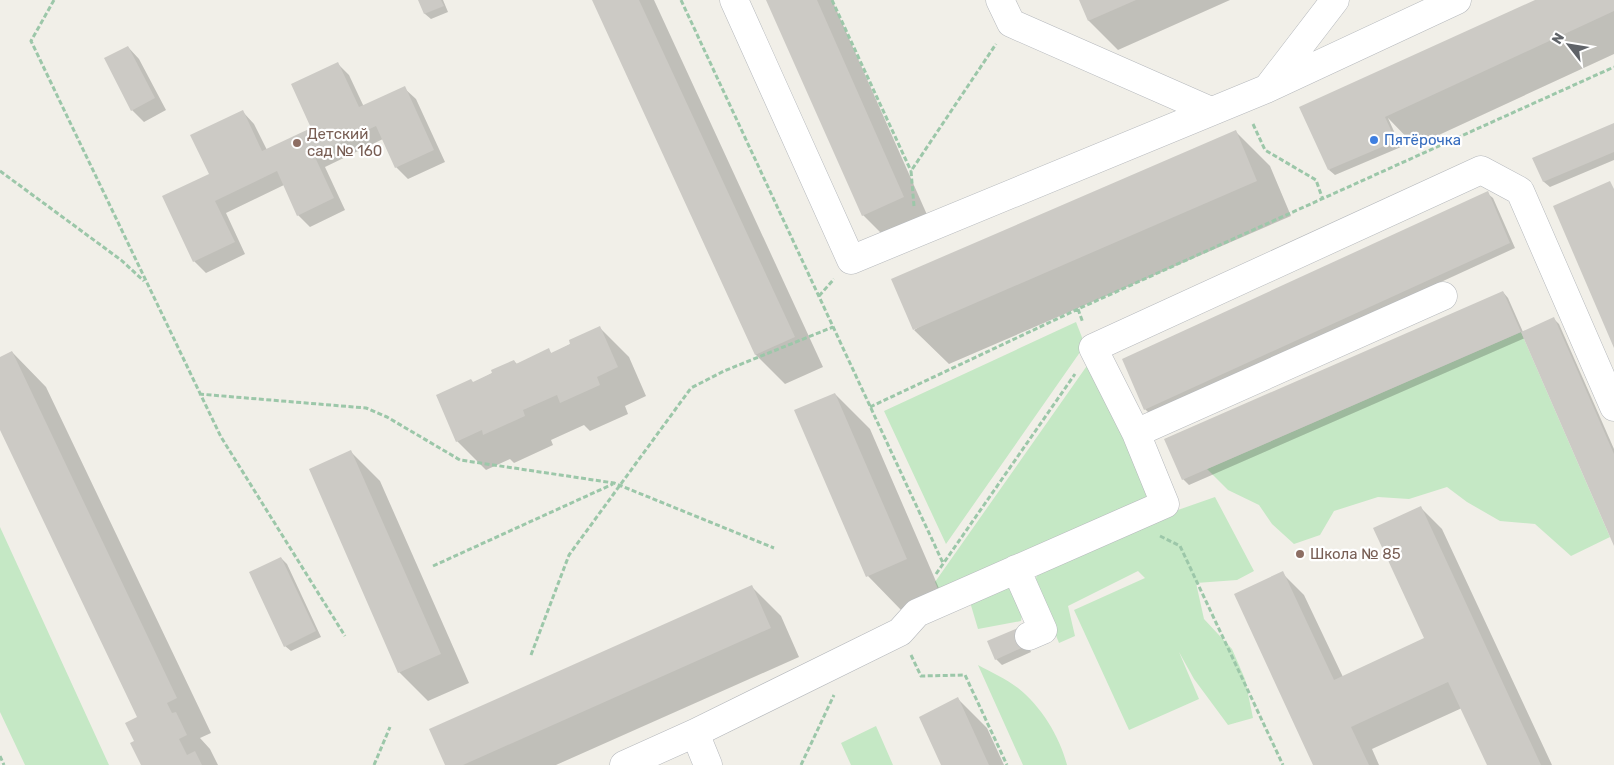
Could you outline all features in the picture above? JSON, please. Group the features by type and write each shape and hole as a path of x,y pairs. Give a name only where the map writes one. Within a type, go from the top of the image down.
{"lane":[{"path":"734,0 851,260 1266,89 1457,0"},
{"path":"1266,89 1335,0"},
{"path":"1005,11 1212,111"},
{"path":"624,765 695,733 900,632 917,613 1165,504 1136,433 1093,348 1482,170 1520,191 1614,407"},
{"path":"1136,433 1442,296"},
{"path":"1016,569 1043,630 1030,636"},
{"path":"695,733 708,765"}],"path":[{"path":"54,0 31,41 199,394 221,436 345,636"},
{"path":"681,0 943,563"},
{"path":"832,0 911,171 914,206 907,212"},
{"path":"911,171 1005,11"},
{"path":"870,407 1078,309 1614,67"},
{"path":"1241,99 1265,150 1316,180 1323,200"},
{"path":"0,171 121,260 146,283"},
{"path":"932,579 1093,348 1078,309"},
{"path":"531,655 569,555 691,388 724,371 833,327"},
{"path":"199,394 366,408 386,417 460,460 614,483 774,548"},
{"path":"433,566 614,483"},
{"path":"1147,512 1160,536 1180,546 1283,765"},
{"path":"900,632 921,676 965,675 1007,765"},
{"path":"801,765 854,654"},
{"path":"374,765 390,727"},
{"path":"0,756 4,765"}],"green space":[{"path":"1076,322 1085,345 946,544 884,411"},
{"path":"1521,332 1610,537 1571,556 1535,524 1500,521 1467,502 1447,487 1409,499 1378,497 1334,511 1320,535 1294,544 1272,524 1259,505 1228,490 1207,469"},
{"path":"1091,360 1155,499 939,591 935,582"},
{"path":"1215,497 1254,571 1237,580 1196,583 1204,619 1232,649 1245,679 1253,718 1228,725 1194,679 1179,652 1199,699 1129,730 1074,610 1145,578 1138,571 1068,606 1075,636 1059,643 1035,583 1038,570 1138,524"},
{"path":"0,527 109,765 25,765 0,712"},
{"path":"1010,584 1024,603 1021,621 978,629 970,602"},
{"path":"978,665 1013,685 1026,695 1042,713 1054,733 1067,765 1023,765"},
{"path":"876,726 893,765 851,765 841,743"}],"building":[{"path":"418,0 441,0 444,6 424,14"},
{"path":"592,0 639,0 795,337 755,355"},
{"path":"766,0 817,0 904,197 862,216"},
{"path":"1079,0 1136,0 1088,21"},
{"path":"1535,0 1614,0 1614,11 1385,117 1396,141 1328,170 1299,107"},
{"path":"128,46 155,98 131,111 104,58"},
{"path":"338,62 359,107 405,86 434,150 395,168 376,126 314,155 334,198 297,216 277,171 215,201 235,242 193,262 162,196 209,174 190,135 243,110 262,151 311,128 291,84"},
{"path":"1614,123 1614,152 1543,182 1532,158"},
{"path":"1236,130 1257,181 913,330 891,279"},
{"path":"1610,181 1614,189 1614,348 1553,206"},
{"path":"1488,191 1510,243 1144,410 1122,359"},
{"path":"1503,291 1521,332 1182,480 1164,439"},
{"path":"1554,317 1614,454 1614,546 1521,332"},
{"path":"600,326 618,367 597,377 600,385 560,403 557,395 523,410 525,416 483,435 482,430 456,442 436,395 471,379 473,382 492,373 491,370 514,360 516,364 549,348 551,353 570,344 569,340"},
{"path":"12,351 177,698 167,703 172,713 176,712 187,735 179,739 187,755 195,751 202,765 141,765 130,743 134,741 125,723 137,717 0,430 0,357"},
{"path":"835,393 907,559 866,577 794,410"},
{"path":"351,450 441,654 398,673 309,469"},
{"path":"1421,506 1541,765 1487,765 1448,682 1351,727 1369,765 1313,765 1234,594 1283,571 1334,680 1424,638 1373,528"},
{"path":"281,557 316,631 284,647 249,572"},
{"path":"752,585 771,628 463,765 445,765 429,729"},
{"path":"1018,628 1026,646 995,660 987,641"},
{"path":"958,697 989,765 941,765 919,717"}],"place":[{"name":"Пятёрочка","path":"1374,140"},
{"name":"Детский сад № 160","path":"297,143"},
{"name":"Школа № 85","path":"1300,554"}]}
